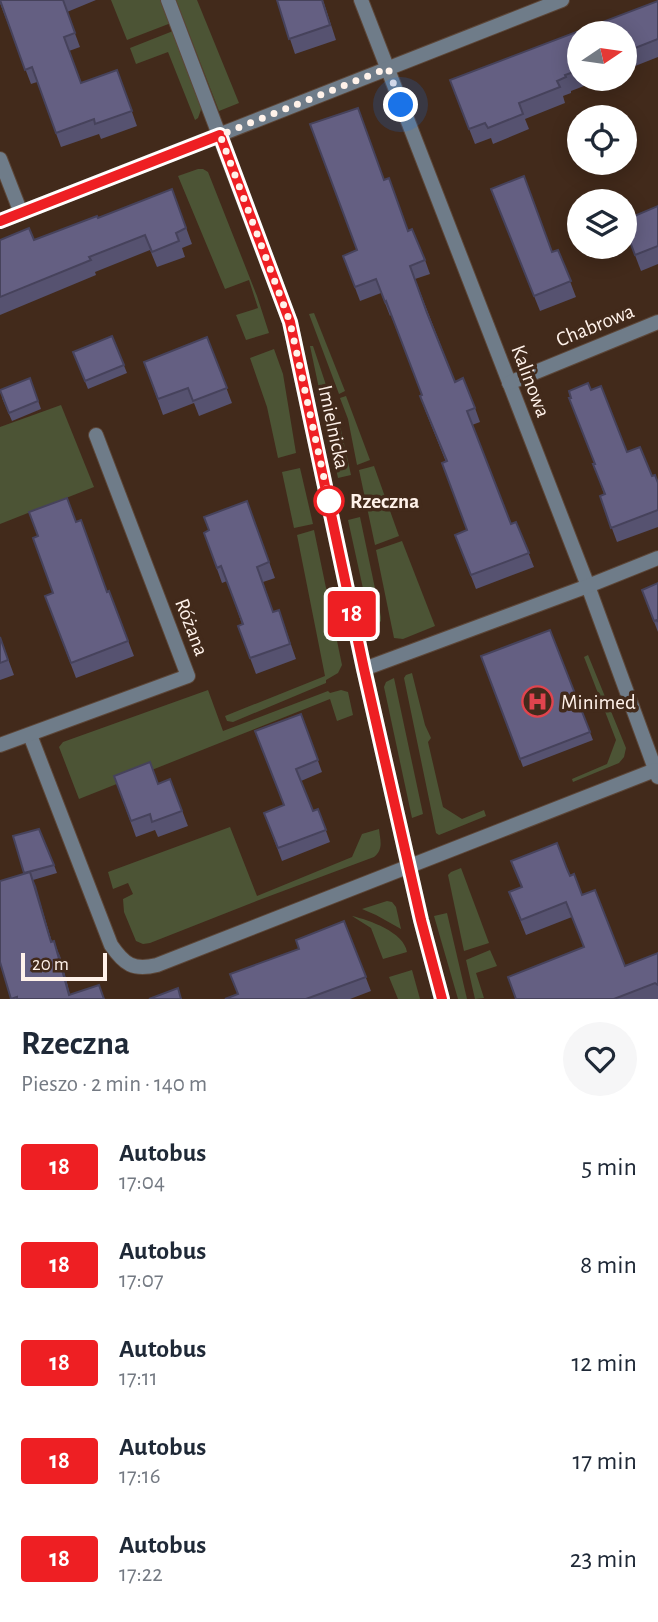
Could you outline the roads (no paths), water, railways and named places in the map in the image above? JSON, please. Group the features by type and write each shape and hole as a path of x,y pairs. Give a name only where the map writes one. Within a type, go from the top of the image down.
{"street":[{"name":"Imielnicka","path":"168,0 290,322 364,669 421,920 442,999"},
{"name":"Kalinowa","path":"361,0 588,586 657,774"},
{"path":"0,221 562,0"},
{"path":"0,159 21,213"},
{"name":"Chabrowa","path":"509,383 658,322"},
{"name":"Różana","path":"0,745 188,676 96,435"},
{"path":"364,669 658,558"},
{"path":"30,735 111,945 125,962 141,968 157,965 409,866 657,774"}],"place":[{"name":"Rzeczna","path":"329,501"},
{"name":"Minimed","path":"538,702"}]}
